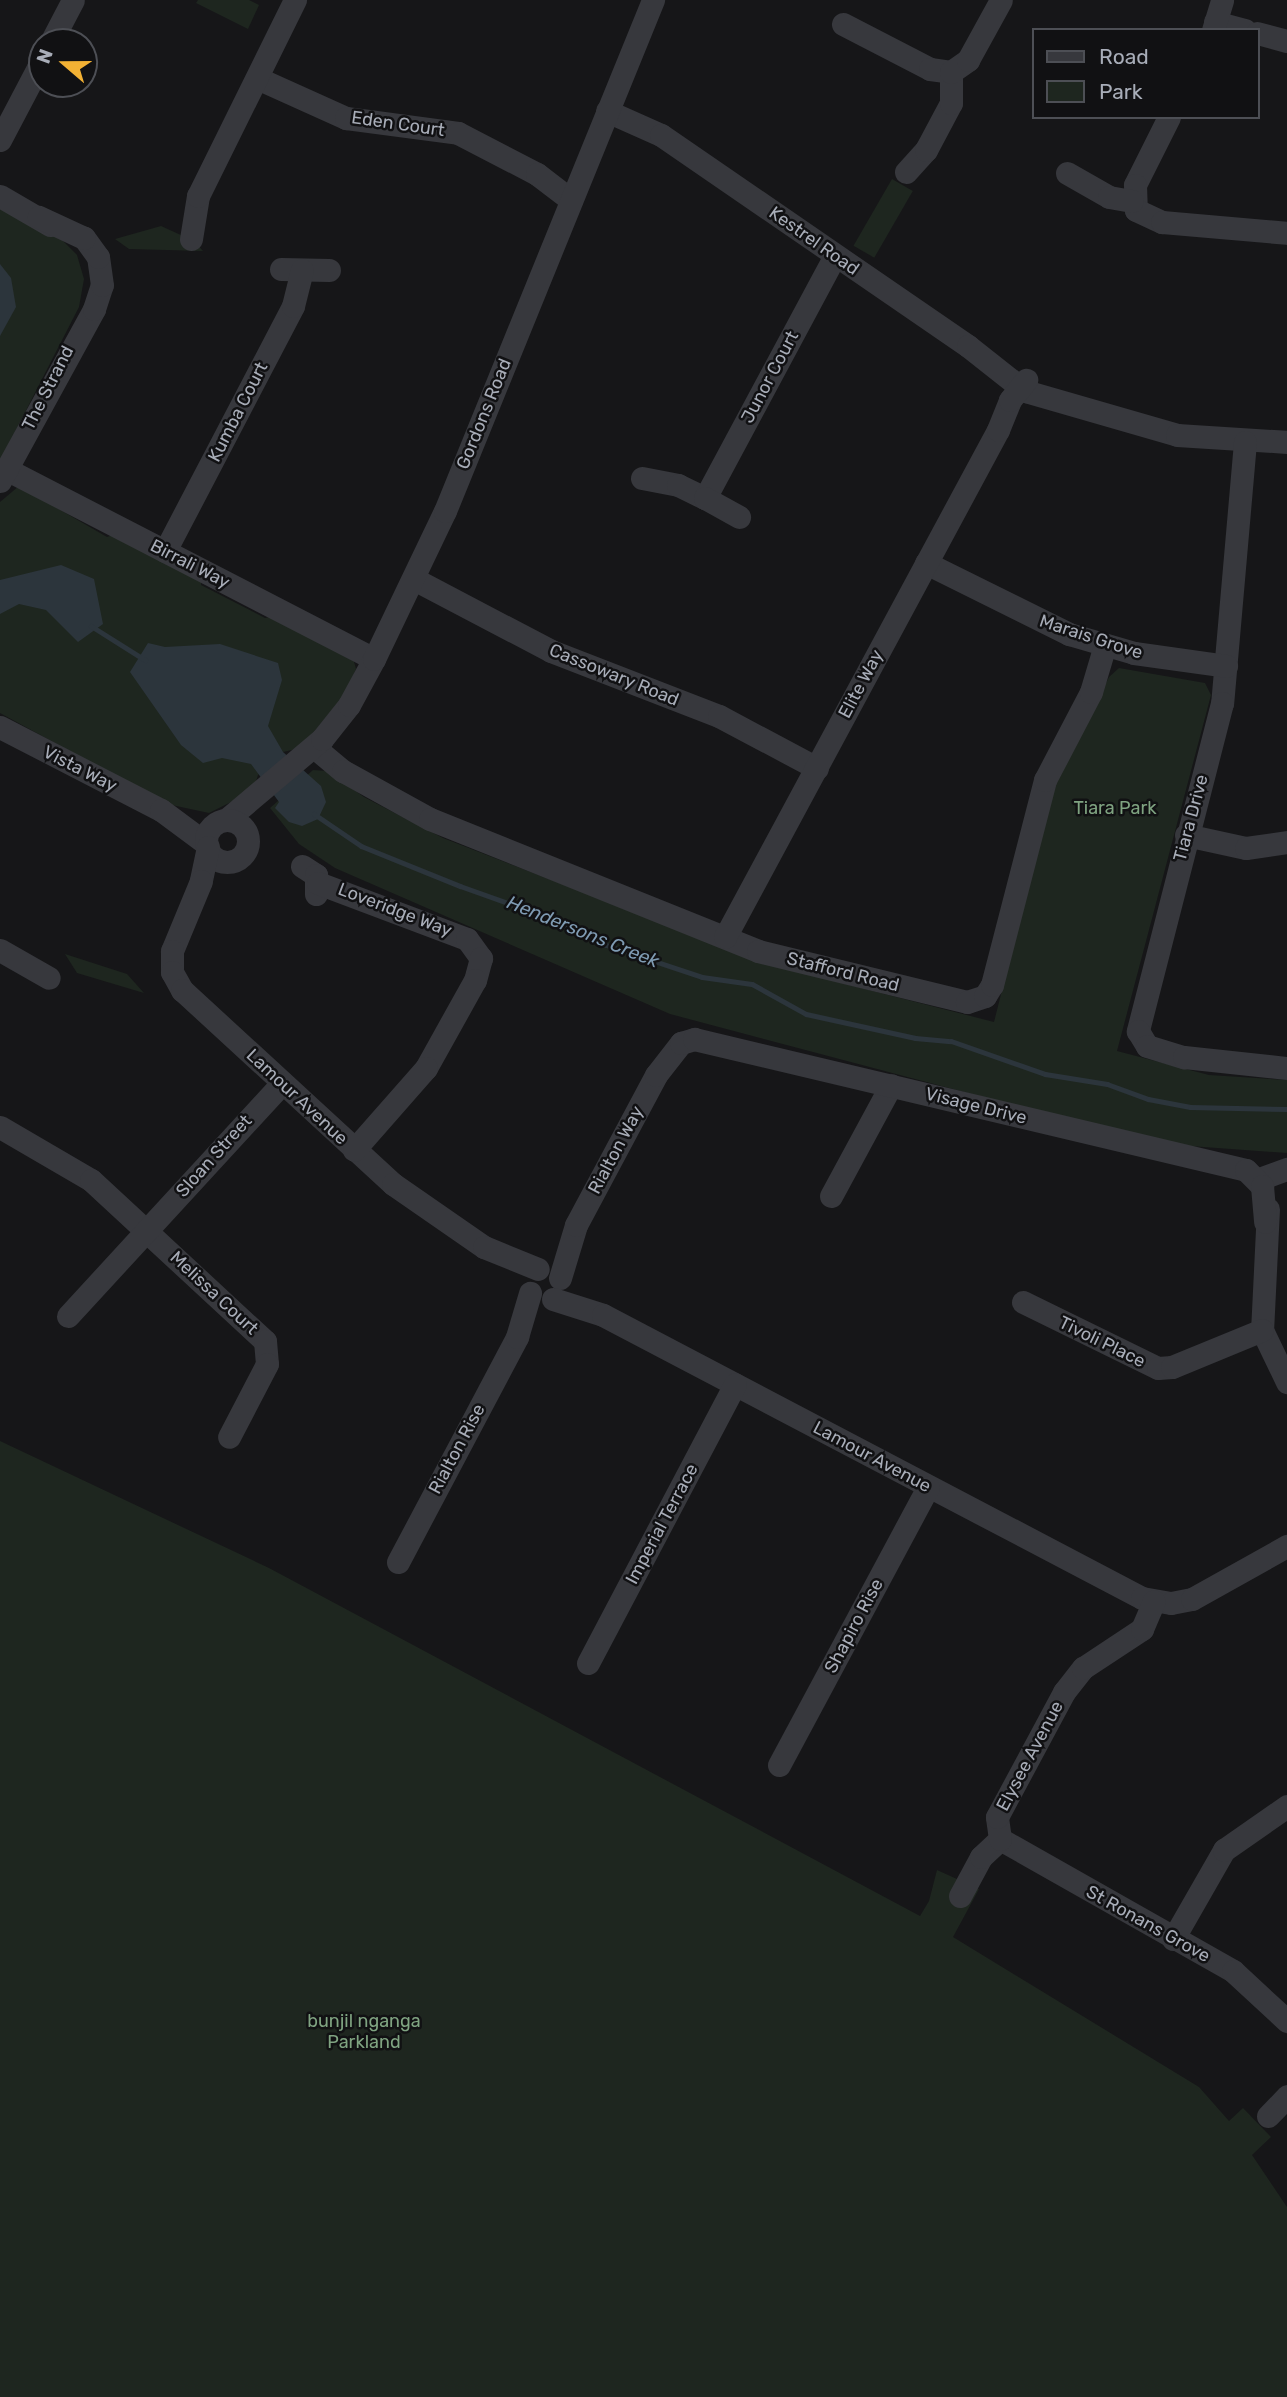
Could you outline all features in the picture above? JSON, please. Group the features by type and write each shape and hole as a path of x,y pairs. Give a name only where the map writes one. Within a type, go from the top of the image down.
{"street":[{"path":"191,239 186,208 257,78 295,0"},
{"name":"Gordons Road","path":"223,821 261,795 313,747 349,705 374,659 414,579 653,0"},
{"path":"843,24 930,69 951,72 968,61 1000,0"},
{"path":"57,28 67,2"},
{"path":"1217,17 1241,28"},
{"path":"1259,34 1287,41"},
{"path":"906,172 926,150 951,103 951,72"},
{"name":"Eden Court","path":"257,78 346,118 458,133 574,193"},
{"path":"0,140 28,87"},
{"name":"Kestrel Road","path":"609,105 661,135 1023,386 1087,409 1177,435 1245,442 1287,442"},
{"path":"1132,201 1140,172 1168,119"},
{"path":"1068,173 1110,197 1132,201 1141,215 1162,222 1287,233"},
{"name":"The Strand","path":"0,197 39,217 76,243 86,261 90,292 77,332 3,475"},
{"name":"Junor Court","path":"705,498 835,256"},
{"name":"Kumba Court","path":"165,551 293,306 291,269 329,270"},
{"name":"Elite Way","path":"725,937 1023,386"},
{"name":"Tiara Drive","path":"1245,442 1226,666 1219,715 1141,1009 1141,1039 1156,1050 1204,1062 1287,1068"},
{"name":"Birrali Way","path":"3,475 165,551 374,659"},
{"path":"642,478 678,485 739,517"},
{"name":"Marais Grove","path":"926,563 1035,620 1105,645 1226,666"},
{"name":"Cassowary Road","path":"414,579 551,651 719,716 817,768"},
{"name":"Stafford Road","path":"313,747 361,781 450,827 725,937 774,955 958,1001 985,996 995,977 1045,780 1091,692 1105,645"},
{"name":"Vista Way","path":"0,727 161,810 207,845"},
{"name":"Gordons Road","path":"247,834 261,795"},
{"name":"Vista Way","path":"161,810 223,821"},
{"path":"223,821 239,823 247,834 247,848 233,861 220,860 207,845 209,831 223,821"},
{"path":"1186,835 1246,848 1287,842"},
{"name":"Lamour Avenue","path":"207,845 190,913 172,951 176,982 354,1150 416,1202 545,1285 928,1487 1148,1599"},
{"name":"Lamour Avenue","path":"190,913 233,861"},
{"name":"Loveridge Way","path":"302,866 312,871 316,890 467,939 481,958 475,980 426,1068 354,1150"},
{"path":"0,950 49,978"},
{"name":"Visage Drive","path":"685,1034 1246,1170 1271,1173"},
{"name":"Rialton Way","path":"545,1285 656,1075 685,1034"},
{"name":"Sloan Street","path":"68,1316 282,1083"},
{"path":"831,1196 891,1085"},
{"name":"Melissa Court","path":"0,1127 91,1180 265,1340 267,1364 229,1437"},
{"path":"1271,1173 1265,1222 1262,1330 1287,1382"},
{"name":"Rialton Rise","path":"398,1562 545,1285"},
{"name":"Tivoli Place","path":"1023,1302 1158,1368 1172,1367 1262,1330"},
{"name":"Imperial Terrace","path":"588,1663 736,1384"},
{"name":"Shapiro Rise","path":"779,1765 928,1487"},
{"path":"1148,1599 1200,1596 1287,1546"},
{"name":"Elysee Avenue","path":"1000,1839 997,1817 1064,1692 1083,1668 1134,1636 1148,1599"},
{"path":"1173,1939 1224,1850 1287,1806"},
{"path":"960,1896 983,1854 1000,1839"},
{"name":"St Ronans Grove","path":"1000,1839 1245,1980 1287,2021"},
{"path":"1268,2116 1287,2096"}],"green space":[{"path":"198,0 249,0 259,5 248,29 196,3"},
{"path":"892,179 913,191 874,258 854,246"},
{"path":"0,206 61,239 77,255 84,279 79,307 0,461"},
{"path":"161,226 194,241 203,251 129,249 115,239"},
{"path":"19,486 107,537 115,534 201,578 201,585 265,618 275,616 353,658 356,669 345,694 301,748 283,752 258,775 253,791 209,813 167,804 0,713 0,502"},
{"name":"Tiara Park","path":"1119,668 1205,683 1211,695 1117,1051 1209,1075 1287,1080 1287,1153 1190,1146 1032,1110 670,1014 335,868 299,844 270,808 313,770 327,771 364,797 443,838 771,965 994,1022 1052,792 1109,677"},
{"path":"65,954 127,974 144,993 77,973"},
{"name":"bunjil nganga Parkland","path":"0,1441 269,1568 920,1916 929,1901 937,1870 979,1889 953,1937 1199,2087 1229,2121 1243,2108 1271,2137 1252,2155 1287,2207 1287,2397 0,2397"}],"shaded area":[{"path":"0,264 11,278 16,307 0,336"},
{"path":"61,565 94,579 103,624 78,642 46,610 19,604 0,614 0,580"},
{"path":"148,643 165,647 220,644 278,663 282,680 268,726 283,752 321,786 326,802 318,819 302,826 289,822 275,808 279,802 251,764 222,758 203,763 181,745 130,672"}],"waterway":[{"name":"Hendersons Creek","path":"91,626 145,660"},
{"name":"Hendersons Creek","path":"314,814 361,846 533,912 606,945 702,977 752,984 806,1014 915,1038 951,1041 1045,1074 1107,1084 1148,1099 1190,1107 1287,1109"}]}
